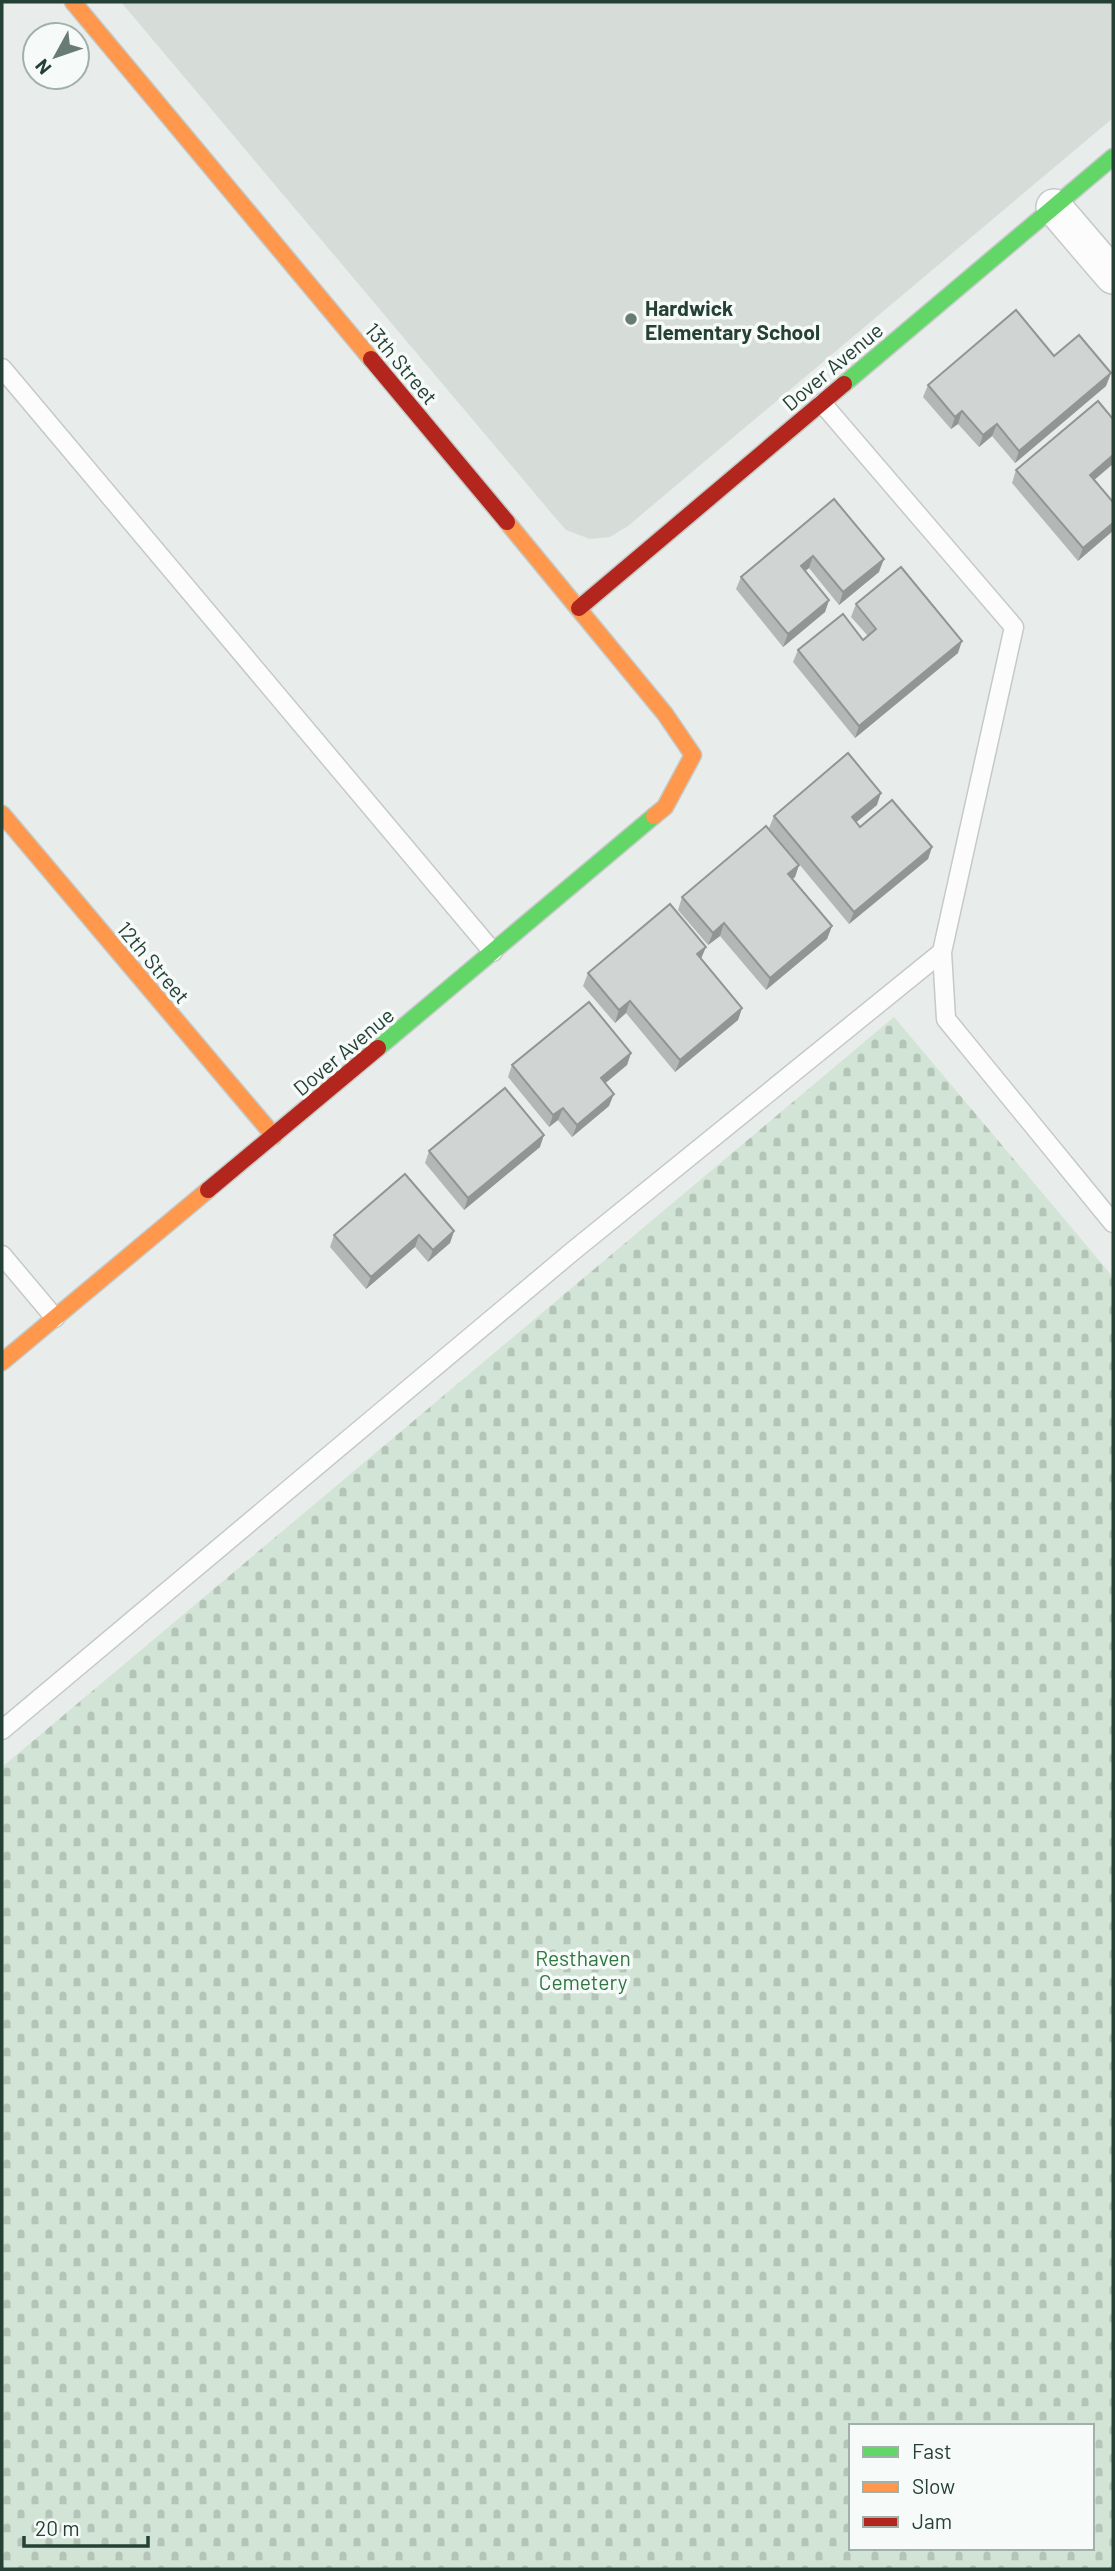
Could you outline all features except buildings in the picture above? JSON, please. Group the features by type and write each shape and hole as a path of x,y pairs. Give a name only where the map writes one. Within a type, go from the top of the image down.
{"street":[{"name":"13th Street","path":"73,2 579,608 665,714 693,755"},
{"name":"Dover Avenue","path":"579,608 1113,157"},
{"path":"1054,206 1113,276"},
{"name":"Dover Avenue","path":"2,1362 665,807 693,755"},
{"name":"12th Street","path":"2,814 274,1136"}],"lane":[{"path":"2,368 493,952"},
{"path":"822,403 1014,627 942,952 946,1019 1113,1223"},
{"path":"2,1730 573,1251 942,952"},
{"path":"2,1255 55,1318"}],"shaded area":[{"name":"Hardwick Elementary School","path":"121,2 1113,2 1113,118 628,526 610,537 590,539 566,530 558,521"}],"green space":[{"name":"Resthaven Cemetery","path":"894,1017 1113,1277 1113,2569 2,2569 2,1767"}],"traffic: fast":[{"path":"844,384 1113,157"},
{"path":"378,1048 654,816"}],"traffic: slow":[{"path":"73,2 371,359"},
{"path":"507,522 665,714 693,755 665,807 654,816"},
{"path":"2,814 274,1136"},
{"path":"2,1362 208,1190"}],"traffic: jam":[{"path":"371,359 507,522"},
{"path":"579,608 844,384"},
{"path":"208,1190 378,1048"}],"place":[{"name":"Hardwick Elementary School","path":"631,319"}]}
